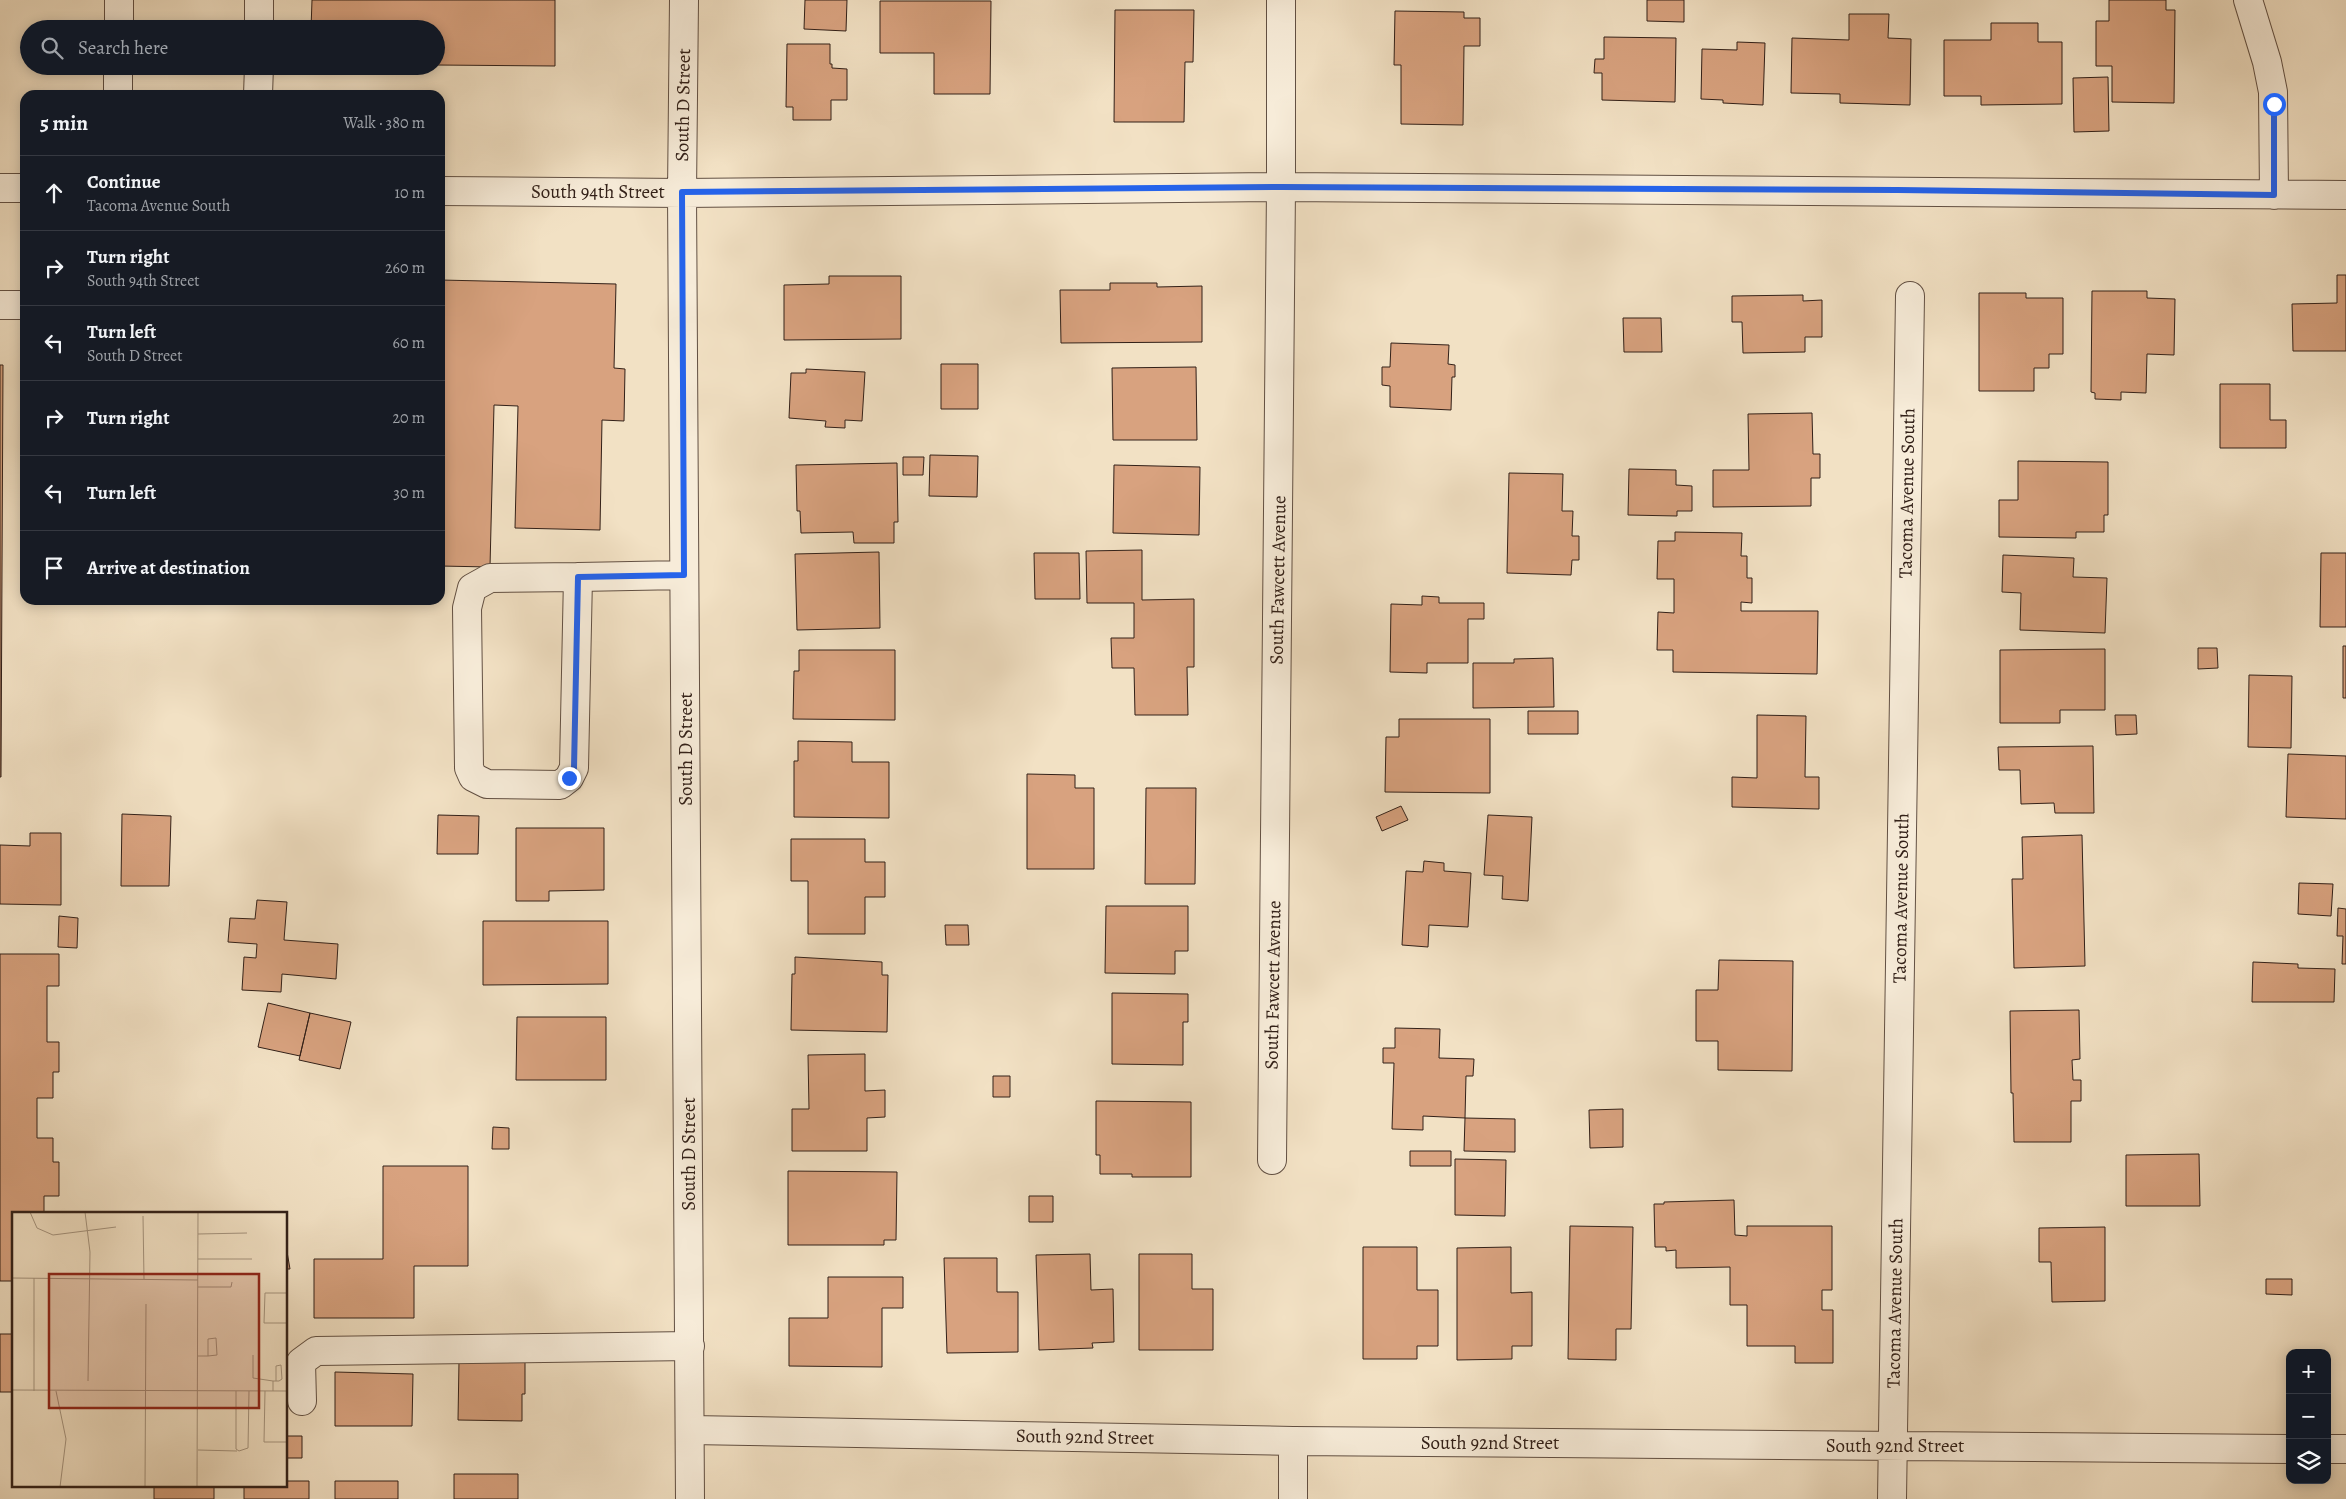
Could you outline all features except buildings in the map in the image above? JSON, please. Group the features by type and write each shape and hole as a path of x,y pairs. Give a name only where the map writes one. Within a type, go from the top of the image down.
{"street":[{"path":"119,0 119,20"},
{"path":"259,0 259,20"},
{"name":"South D Street","path":"684,0 682,192 690,1499"},
{"name":"South Fawcett Avenue","path":"1272,1160 1282,187 1281,0"},
{"path":"2248,0 2267,62 2273,92 2274,195"},
{"path":"118,75 118,90"},
{"path":"258,75 258,90"},
{"name":"South 94th Street","path":"445,191 682,192 1282,187 1888,190 2346,195"},
{"path":"0,188 20,188"},
{"name":"Tacoma Avenue South","path":"1892,1499 1910,296"},
{"path":"0,305 20,305"},
{"path":"578,577 574,768 569,778 560,785 487,784 473,777 469,768 467,608 472,588 490,578 684,575"},
{"path":"302,1401 301,1362 316,1351 690,1346"},
{"name":"South 92nd Street","path":"690,1430 1293,1441 2286,1449"},
{"path":"1293,1441 1293,1499"},
{"path":"2331,1449 2346,1450"}],"route":[{"path":"569,778 574,768 578,577 684,575 682,192 1282,187 1898,190 2274,195 2274,104"}]}
